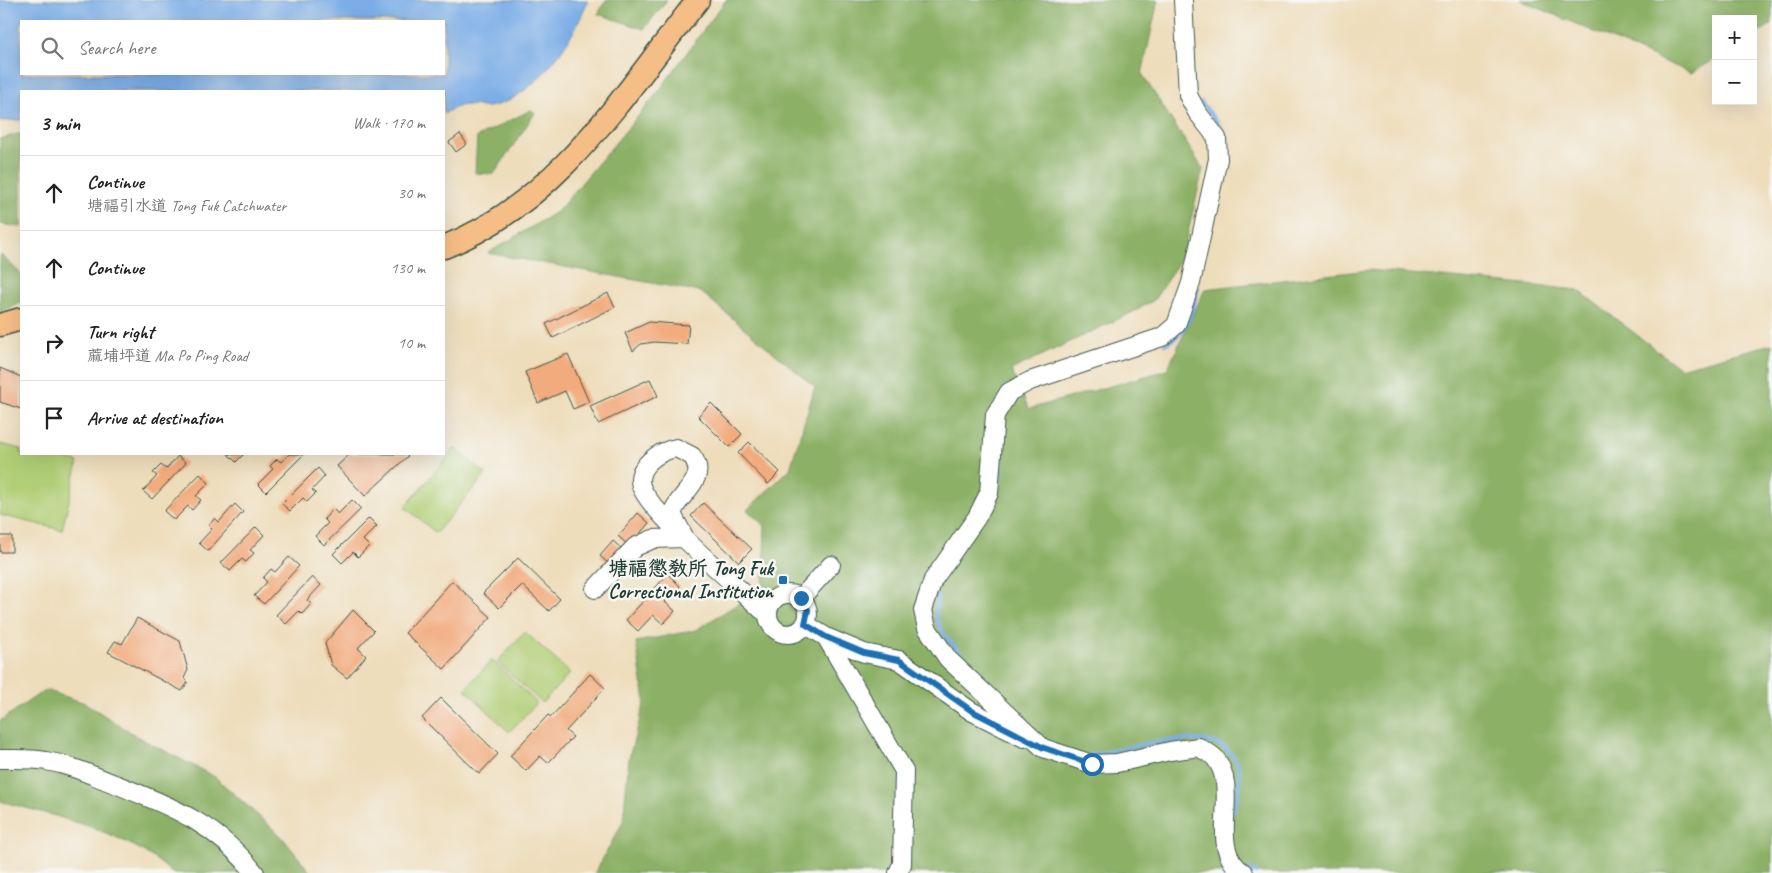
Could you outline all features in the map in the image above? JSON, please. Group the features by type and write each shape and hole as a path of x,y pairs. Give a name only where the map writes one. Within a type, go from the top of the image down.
{"main road":[{"path":"445,247 473,234 507,214 534,194 558,172 592,134 698,0"},
{"path":"0,325 20,319"}],"street":[{"path":"1044,748 948,659 927,628 924,610 933,580 977,517 989,493 995,415 1008,392 1030,381 1162,337 1176,325 1191,282 1218,158 1217,138 1197,112 1188,95 1183,0"},
{"path":"685,538 672,514 674,506 694,483 697,469 692,456 676,448 663,452 649,461 642,473 640,485 653,505 685,538 762,610 768,610"},
{"path":"595,589 635,547 653,539 685,538"},
{"path":"801,598 831,565"},
{"path":"784,594 801,598 808,610 805,624 790,634 778,631 770,622 768,610 773,600 784,594"},
{"path":"805,624 826,637 864,653 899,660 972,711 1044,748 1092,764 1117,763 1170,751 1199,748 1215,758 1224,779 1226,855 1235,868 1244,873"},
{"path":"826,637 904,771 902,864 898,873"},
{"path":"0,759 44,760 78,768 154,798 199,821 233,849 255,873"}],"green space":[{"path":"606,0 667,0 644,29 598,14"},
{"path":"726,0 1158,0 1142,74 1203,169 1182,257 1154,300 1133,312 1011,370 1029,409 1167,370 1205,289 1369,270 1578,290 1680,368 1772,344 1772,873 595,873 623,822 629,758 645,701 636,642 696,630 763,588 765,526 747,510 790,469 815,387 701,292 488,253 558,211 655,96"},
{"path":"1520,0 1772,0 1772,24 1757,33 1757,15 1712,15 1712,60 1691,73"},
{"path":"531,110 535,113 494,174 475,173 477,137"},
{"path":"20,134 20,227 0,224 0,139"},
{"path":"0,254 20,273 20,303 0,312"},
{"path":"0,444 20,449 20,455 47,455 78,462 62,530 0,515"},
{"path":"455,448 486,474 436,533 405,507"},
{"path":"525,632 570,673 542,703 497,662"},
{"path":"492,660 537,703 509,732 465,689"},
{"path":"45,690 85,703 138,737 215,777 281,836 311,873 172,873 135,846 113,836 91,827 0,801 0,721"}],"water":[{"path":"0,0 588,0 573,33 549,67 520,94 504,103 487,107 464,105 453,108 445,113 445,90 20,90 20,120 0,121"}],"building":[{"path":"460,134 467,144 456,152 449,142"},
{"path":"608,293 615,307 553,338 546,324"},
{"path":"649,322 689,325 687,344 654,342 641,344 633,351 625,333"},
{"path":"568,354 589,402 573,409 565,391 538,403 525,372"},
{"path":"0,368 20,377 20,409 0,402"},
{"path":"650,379 658,396 598,424 590,406"},
{"path":"711,403 742,434 729,447 698,416"},
{"path":"749,442 780,472 768,484 738,453"},
{"path":"229,455 243,455 236,462"},
{"path":"288,455 303,455 266,492 258,484 273,469 270,466 277,459 281,462"},
{"path":"349,455 408,456 365,496 337,466"},
{"path":"178,456 186,463 152,499 143,491 157,476 153,473 161,465 166,469"},
{"path":"318,468 325,476 312,490 316,493 307,502 303,498 290,511 282,504"},
{"path":"200,474 209,483 196,496 201,500 192,510 188,506 174,520 164,511"},
{"path":"352,500 361,509 324,545 315,536 328,523 324,519 333,509 338,514"},
{"path":"703,503 752,549 739,562 691,516"},
{"path":"235,504 243,512 208,551 199,543 212,529 208,526 215,518 219,522"},
{"path":"638,513 649,523 629,546 618,536"},
{"path":"369,518 377,526 363,540 369,546 358,557 353,552 342,563 333,554"},
{"path":"256,527 264,535 250,550 254,553 246,562 242,559 230,571 221,563"},
{"path":"0,536 12,536 12,552 0,552"},
{"path":"613,541 623,550 610,565 600,556"},
{"path":"289,557 299,566 264,604 254,596 267,582 263,578 271,569 275,572"},
{"path":"518,558 560,599 549,611 522,585 499,608 483,593"},
{"path":"668,574 680,586 665,602 675,611 663,624 653,615 638,631 626,620"},
{"path":"312,577 321,585 307,600 311,604 302,614 299,611 286,624 276,615"},
{"path":"452,581 491,617 444,669 405,633"},
{"path":"353,610 374,631 358,648 366,656 347,678 331,665 325,643"},
{"path":"137,618 180,641 188,670 184,678 188,682 182,691 108,652 115,641 122,644"},
{"path":"590,674 605,688 566,731 573,737 548,763 540,756 526,771 510,756 548,715 551,717"},
{"path":"441,698 498,754 479,774 422,718"}],"waterway":[{"path":"1201,102 1217,122 1225,136 1227,144 1226,162"},
{"path":"1165,344 1173,340 1184,328 1191,313 1198,288"},
{"path":"996,494 1001,472 1000,455"},
{"path":"937,594 936,618 944,635 1014,710"},
{"path":"1089,755 1173,740 1196,740 1216,743 1231,753 1239,769 1239,785 1234,811"},
{"path":"1248,869 1257,873"}],"place":[{"name":"塘福懲教所 Tong Fuk Correctional Institution","path":"783,580"}],"route":[{"path":"801,598 808,610 805,624 826,637 864,653 899,660 972,711 1044,748 1068,758 1092,764"}]}
